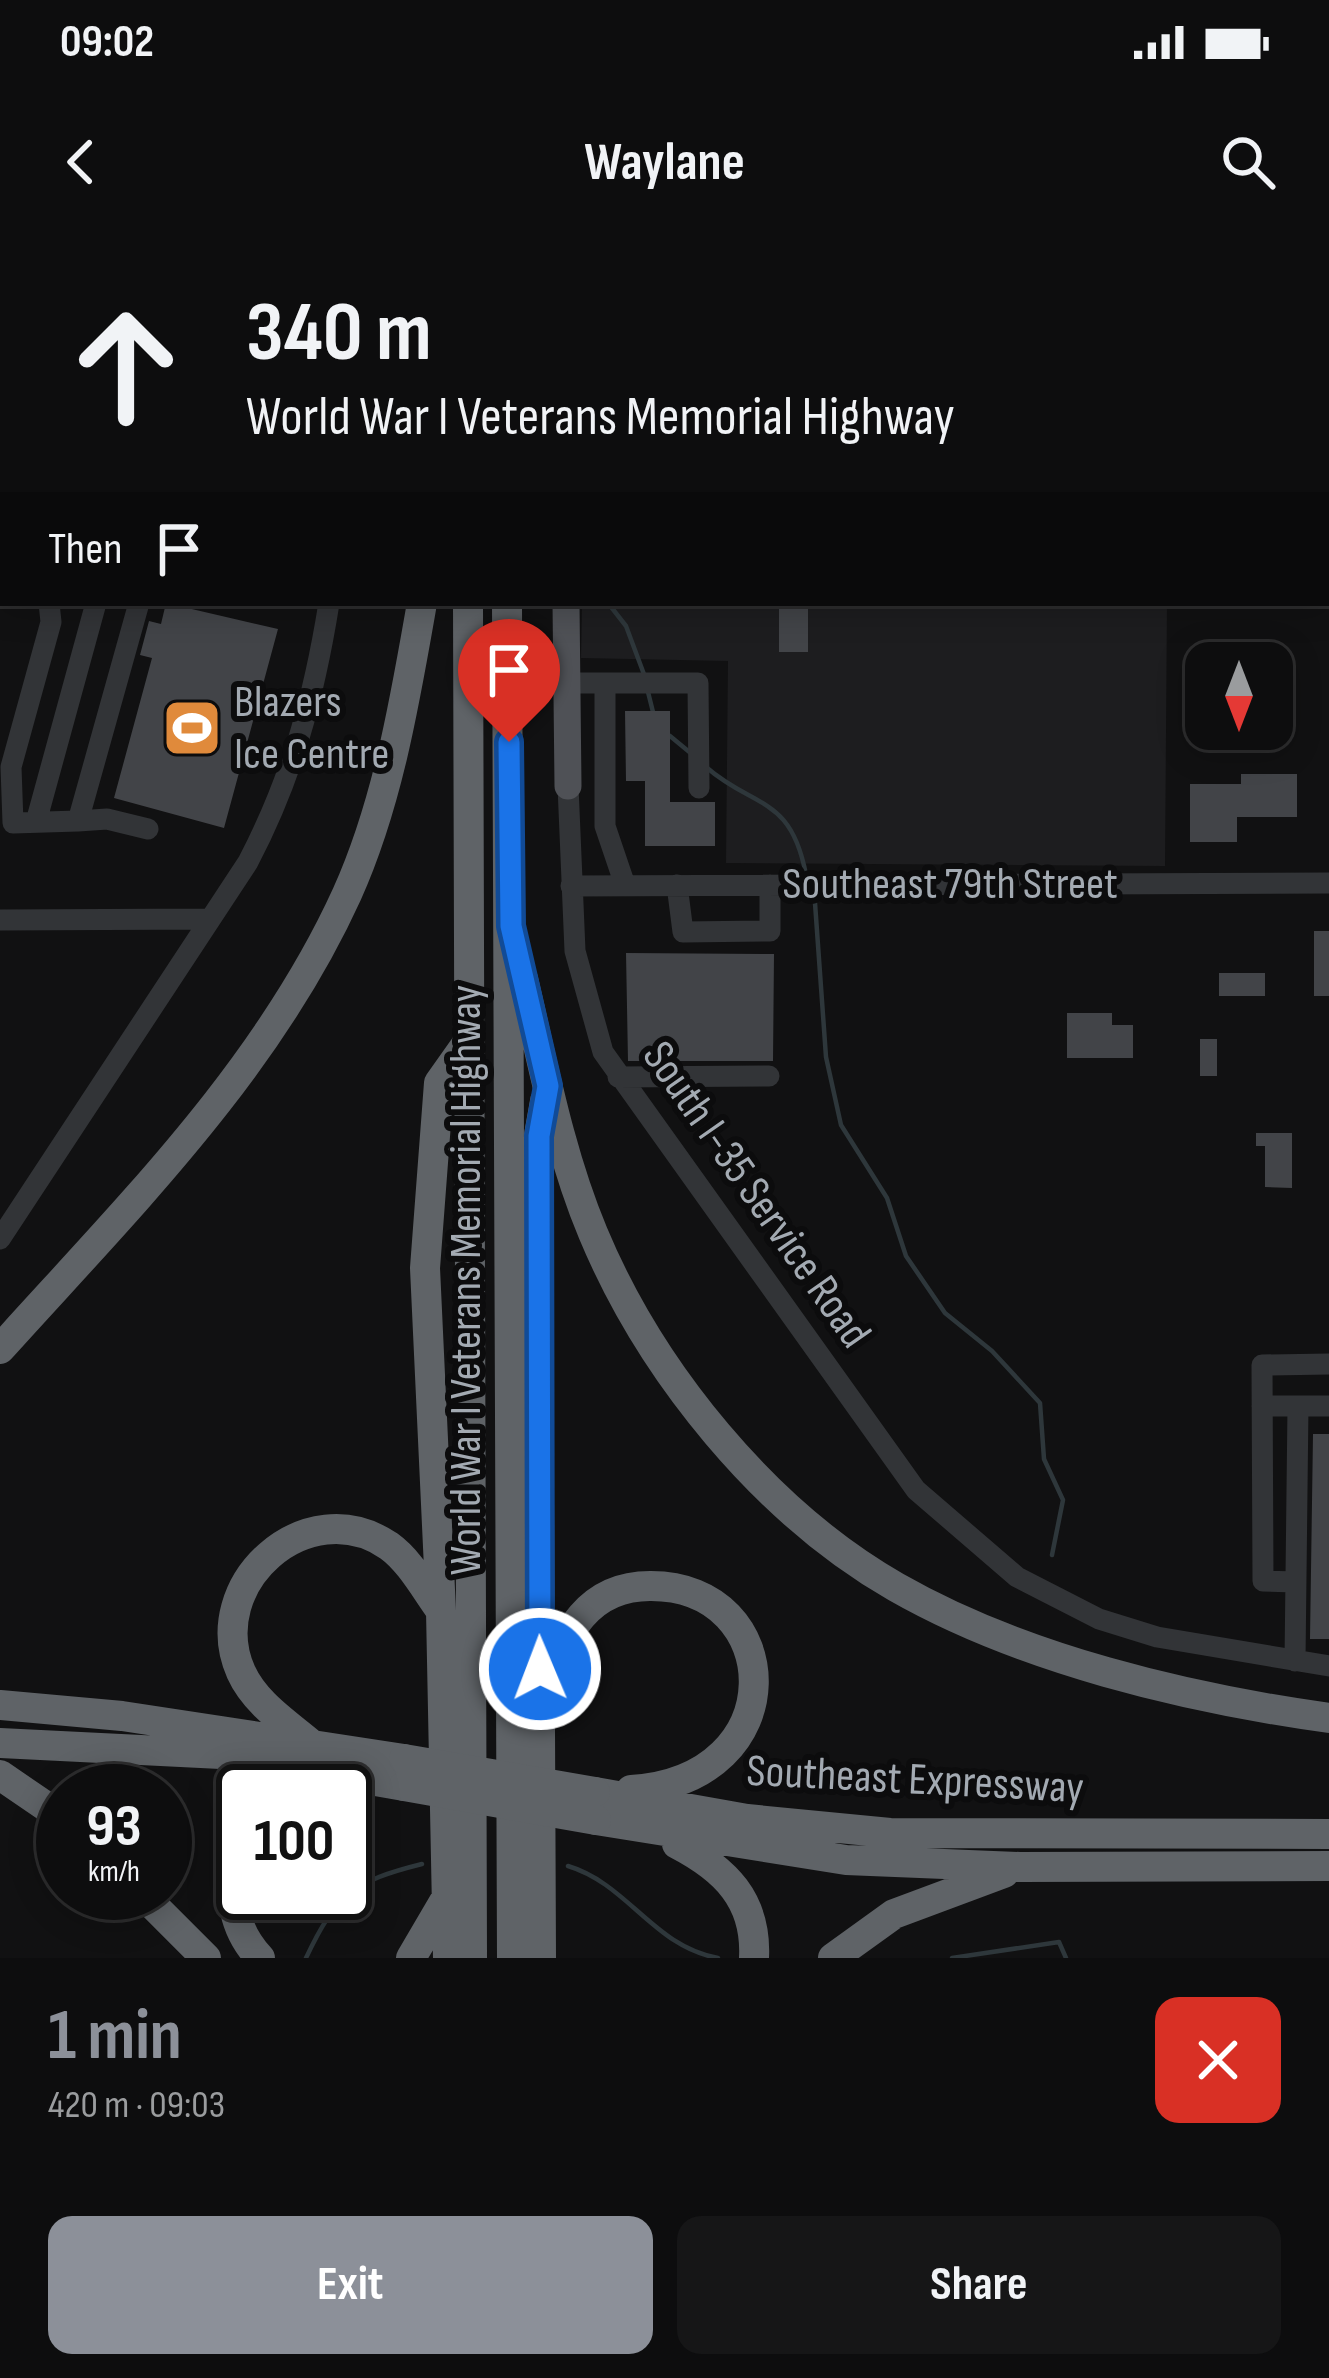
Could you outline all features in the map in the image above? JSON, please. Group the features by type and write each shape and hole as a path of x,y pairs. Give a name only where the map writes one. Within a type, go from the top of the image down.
{"highway":[{"path":"0,1349 213,1112 304,979 349,890 381,795 404,709 421,606"},
{"name":"World War I Veterans Memorial Highway","path":"468,606 472,1958"},
{"name":"World War I Veterans Memorial Highway","path":"507,606 512,1958"},
{"path":"511,926 548,1086 593,1233 630,1306 674,1375 740,1459 811,1525 892,1585 1035,1651 1086,1667 1329,1718"},
{"path":"448,1958 441,1610 425,1268 439,1083 468,1042"},
{"path":"548,1086 539,1157 541,1942 551,1958"},
{"path":"311,1744 263,1705 235,1655 236,1603 252,1570 302,1535 356,1533 389,1546 441,1610"},
{"path":"541,1708 572,1624 609,1594 641,1586 678,1588 708,1601 734,1625 750,1659 753,1697 744,1729 726,1756 680,1782 596,1806"},
{"name":"Southeast Expressway","path":"0,1706 122,1715 311,1744 404,1773 596,1806 890,1833 1329,1834"},
{"name":"Southeast Expressway","path":"0,1743 149,1747 264,1764"},
{"name":"Southeast Expressway","path":"372,1776 404,1773"},
{"path":"0,1775 36,1800"},
{"name":"Southeast Expressway","path":"596,1806 650,1831 847,1860 1021,1867 1329,1866"},
{"path":"650,1831 706,1859 730,1879 753,1924 754,1958"},
{"path":"833,1958 894,1914 1021,1867"},
{"path":"411,1958 448,1894"},
{"path":"168,1920 206,1958"},
{"path":"238,1920 243,1936 260,1958"}],"main road":[{"name":"South I-35 Service Road","path":"566,606 568,786"}],"street":[{"path":"49,606 51,622 11,766 13,823 107,819 148,829"},
{"path":"36,822 95,606"},
{"path":"78,821 138,606"},
{"path":"0,1239 210,919 276,809 303,740 328,606"},
{"path":"567,683 698,683 699,788"},
{"path":"605,683 604,826 625,885"},
{"name":"South I-35 Service Road","path":"568,786 581,985 618,1077 894,1462 961,1534 1017,1577 1099,1619 1157,1637 1329,1666"},
{"name":"Southeast 79th Street","path":"572,886 1329,883"},
{"path":"677,885 682,932 770,931 770,885"},
{"path":"0,920 210,919"},
{"path":"618,1077 769,1076"},
{"path":"1296,1582 1263,1581 1262,1365 1329,1364"},
{"path":"1262,1406 1329,1406"},
{"path":"1295,1661 1298,1406"}],"shaded area":[{"path":"582,606 1167,606 1165,866 726,863 728,661 581,658"}],"building":[{"name":"Blazers Ice Centre","path":"165,606 179,606 278,629 224,828 114,798 152,658 140,655 149,621 161,624"},
{"path":"779,606 808,606 808,652 779,652"},
{"path":"625,711 670,711 670,802 715,802 715,846 645,846 645,781 626,781"},
{"path":"1241,774 1297,774 1297,817 1237,817 1237,842 1190,842 1190,784 1241,784"},
{"path":"1314,931 1329,931 1329,996 1314,996"},
{"path":"626,953 774,954 773,1061 628,1061"},
{"path":"1219,973 1265,973 1265,996 1219,996"},
{"path":"1067,1013 1112,1013 1112,1025 1133,1025 1133,1058 1067,1058"},
{"path":"1200,1039 1217,1039 1217,1076 1200,1076"},
{"path":"1256,1133 1292,1133 1292,1188 1265,1187 1265,1146 1256,1146"},
{"path":"1313,1434 1329,1434 1329,1639 1310,1639"}],"waterway":[{"path":"610,606 626,626 645,677"},
{"path":"647,688 653,712"},
{"path":"670,736 693,755"},
{"path":"706,767 780,817 791,830 806,875"},
{"path":"809,892 815,903 826,1057 841,1125 887,1198 906,1256 945,1313 992,1351 1040,1403 1044,1459 1063,1500 1052,1555"},
{"path":"306,1958 327,1919 350,1893 379,1877 422,1864"},
{"path":"568,1866 608,1886 676,1942 718,1958"},
{"path":"952,1958 1059,1942 1066,1958"}],"place":[{"name":"Blazers Ice Centre","path":"192,728"}],"route":[{"path":"509,742 511,926 548,1086 539,1136 540,1669"}]}
